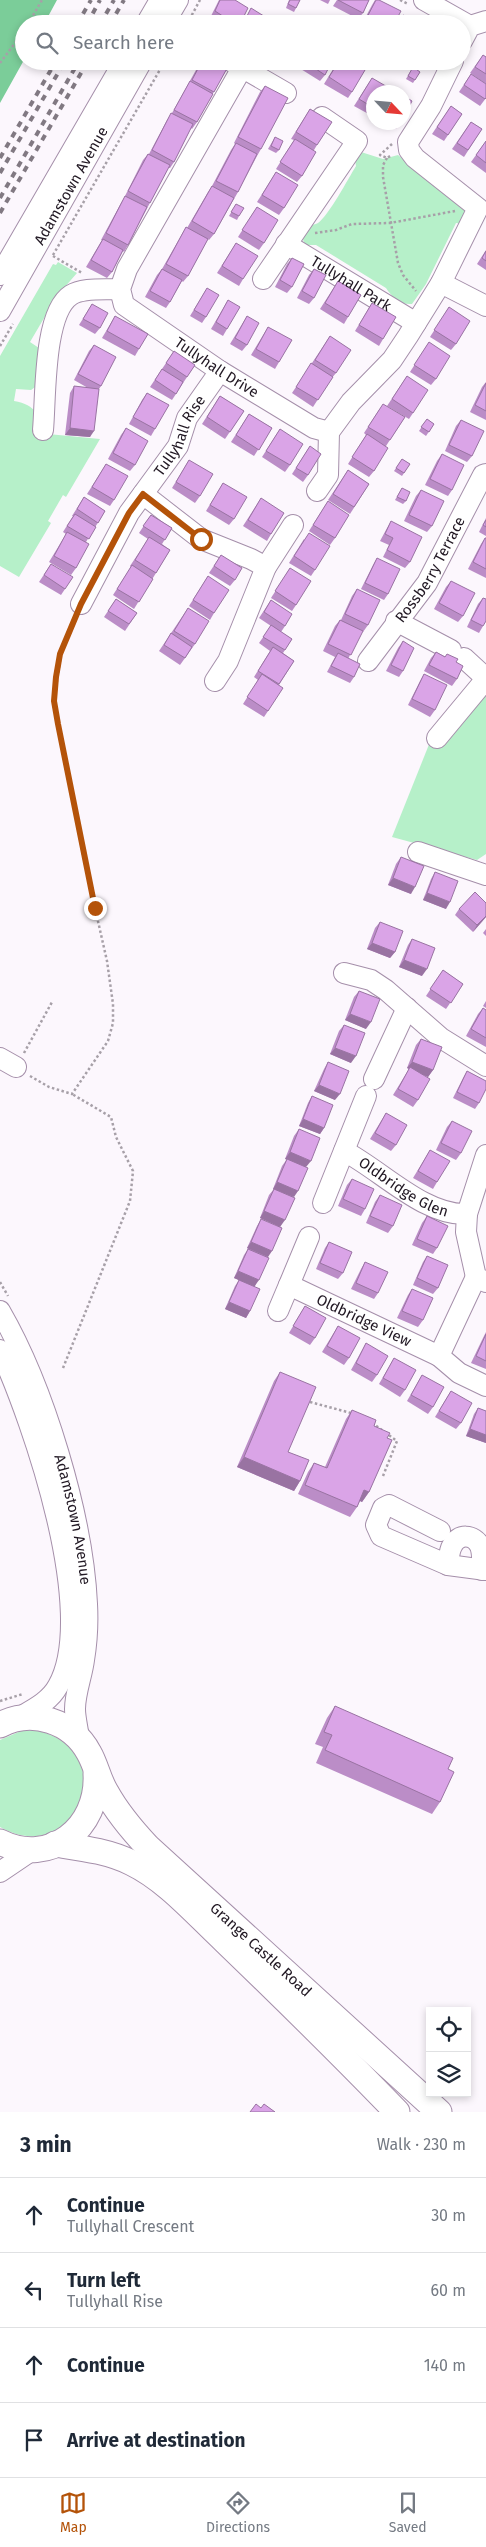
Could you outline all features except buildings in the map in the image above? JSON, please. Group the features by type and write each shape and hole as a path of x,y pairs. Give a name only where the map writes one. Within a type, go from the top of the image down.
{"main road":[{"name":"Grange Castle Road","path":"10,1721 54,1722 64,1726 79,1739 89,1752 96,1774 125,1820 148,1847 439,2112"},
{"name":"Grange Castle Road","path":"44,1847 73,1834 86,1820 96,1796 96,1774"},
{"name":"Grange Castle Road","path":"0,1842 18,1849 44,1847 105,1853 133,1863 150,1874 188,1906 273,1987 397,2112"}],"street":[{"path":"151,15 160,0"},
{"path":"169,15 178,0"},
{"path":"424,0 448,15"},
{"name":"Adamstown Avenue","path":"0,275 119,70"},
{"name":"Adamstown Avenue","path":"0,311 137,70"},
{"path":"43,430 50,332 62,305 71,294 84,290 120,289 127,269 234,70"},
{"path":"247,70 286,93"},
{"path":"317,491 328,475 329,432 352,402 392,360 441,283 476,206 415,158 409,150 408,142 431,106 449,70"},
{"path":"263,280 290,238 374,151 322,117"},
{"name":"Tullyhall Park","path":"290,238 416,323"},
{"path":"441,283 486,306"},
{"name":"Tullyhall Drive","path":"120,289 124,305 220,371 314,428 329,432"},
{"name":"Tullyhall Rise","path":"81,604 129,513 178,446 187,418 220,371"},
{"name":"Rossberry Terrace","path":"368,661 396,621 427,583 483,475 486,474"},
{"path":"143,494 201,539 252,559 266,567"},
{"path":"215,681 228,661 266,567 293,525"},
{"path":"396,621 458,654 486,678 437,738"},
{"path":"418,852 486,875"},
{"path":"344,973 371,980 386,990 441,1038 486,1066"},
{"name":"Oldbridge Glen","path":"322,1203 370,1088 407,1008"},
{"name":"Oldbridge Glen","path":"344,1151 365,1162 415,1198 452,1215 467,1214"},
{"path":"439,1356 481,1280 466,1232 467,1214 486,1155"},
{"path":"278,1311 309,1237"},
{"name":"Oldbridge View","path":"289,1285 439,1356 459,1373 486,1386"},
{"name":"Adamstown Avenue","path":"0,1312 25,1362 39,1398 61,1464 80,1550 87,1602 87,1630 84,1659 75,1707 79,1739"},
{"name":"Adamstown Avenue","path":"0,1350 20,1394 43,1462 59,1528 68,1591 70,1630 64,1672 57,1688 48,1698 10,1721"},
{"path":"440,1531 389,1505 383,1508 376,1525 381,1536 448,1565 484,1570 480,1547 473,1538 468,1536 457,1539 452,1544 448,1565"},
{"path":"0,1872 44,1847"}],"path":[{"path":"33,15 42,0"},
{"path":"192,15 200,0"},
{"path":"0,63 15,43"},
{"path":"53,256 160,70"},
{"path":"374,151 396,153"},
{"path":"374,151 383,165 383,177 398,264 403,275 418,292"},
{"path":"290,238 336,230 352,224 390,223 476,206"},
{"path":"72,1094 108,1041 113,1023 113,1004 107,961 83,855 54,701 60,654 81,604"},
{"path":"52,1002 8,1063 49,1087 72,1094 110,1117 116,1136 134,1170 130,1201 63,1368"},
{"path":"310,1402 343,1410 356,1416"},
{"path":"370,1422 397,1441 383,1476"},
{"path":"0,1701 30,1692"}],"green space":[{"path":"0,0 57,0 49,15 15,15 15,70 18,70 0,103"},
{"path":"361,152 383,159 398,155 451,200 456,198 465,206 467,216 462,224 456,223 426,284 412,304 400,302 386,288 316,245 305,245 302,236 304,230 318,223 327,213 356,166 355,160"},
{"path":"58,262 77,273 57,296 30,342 39,348 38,385 31,390 16,389 14,401 32,408 48,434 100,439 66,497 63,495 48,521 51,523 19,577 0,566 0,356 53,264 56,265"},
{"path":"486,695 486,854 477,860 392,837 436,727"},
{"path":"34,1730 62,1741 78,1759 84,1780 80,1801 69,1820 51,1833 28,1836 0,1827 0,1740 21,1731"}],"railway":[{"path":"82,15 91,0"},
{"path":"92,15 100,0"},
{"path":"105,15 114,0"},
{"path":"115,15 124,0"},
{"path":"0,158 51,70"},
{"path":"0,173 60,70"},
{"path":"0,198 74,70"},
{"path":"0,213 83,70"}],"route":[{"path":"95,908 54,701 60,654 81,604 129,513 143,494 201,539"}]}
